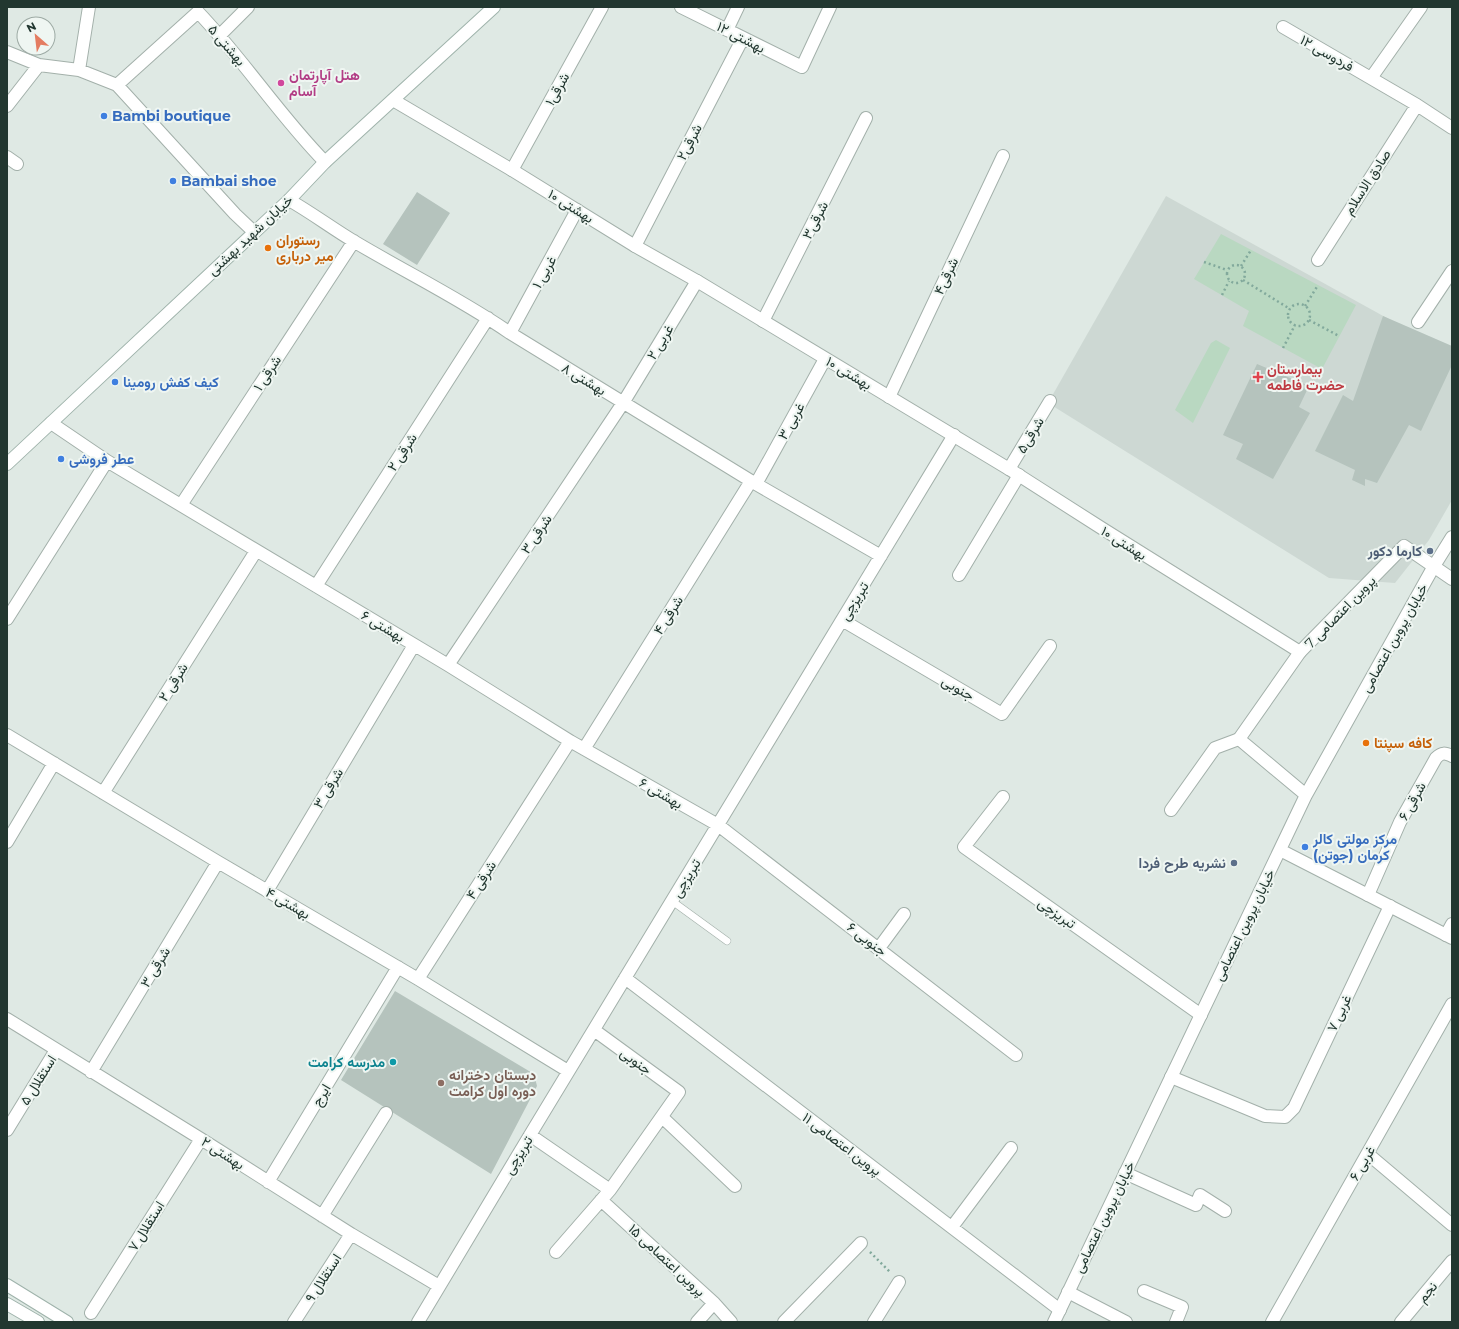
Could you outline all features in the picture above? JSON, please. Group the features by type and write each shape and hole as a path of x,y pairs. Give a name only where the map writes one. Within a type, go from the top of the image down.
{"street":[{"path":"79,70 89,7"},
{"path":"220,35 248,7"},
{"name":"خیابان شهید بهشتی","path":"7,464 289,200 325,162 494,7"},
{"name":"شرقی۱","path":"512,170 602,7"},
{"name":"بهشتی ۱۲","path":"681,7 802,67 830,7"},
{"path":"727,30 738,7"},
{"path":"1371,78 1421,7"},
{"name":"بهشتی ۵","path":"117,85 198,12 220,35 306,142 325,162"},
{"name":"فردوسی ۱۲","path":"1282,27 1417,105 1452,128"},
{"name":"شرقی۲","path":"635,246 743,38"},
{"path":"7,52 39,65 79,70 117,85 254,232"},
{"path":"7,106 39,65"},
{"name":"بهشتی ۱۰","path":"393,100 512,170 635,246 764,321 825,359 954,435 1300,652"},
{"name":"صادق الاسلام","path":"1318,260 1417,105"},
{"name":"شرقی۳","path":"764,321 866,118"},
{"name":"شرقی۴","path":"889,397 1003,156"},
{"path":"7,157 17,164"},
{"name":"بهشتی ۸","path":"289,200 311,212 354,241 488,318 623,403 754,482 881,556"},
{"name":"غربی ۱","path":"510,333 577,210"},
{"name":"شرقی ۱","path":"181,505 354,241"},
{"path":"1418,322 1452,271"},
{"name":"غربی ۲","path":"623,403 696,281"},
{"name":"شرقی ۲","path":"316,586 488,318"},
{"name":"غربی ۳","path":"754,482 825,359"},
{"name":"شرقی۵","path":"959,575 1050,401"},
{"name":"شرقی ۳","path":"448,665 623,403"},
{"name":"بهشتی ۶","path":"50,423 107,461 448,665 570,741 718,825"},
{"name":"تبریزچی","path":"423,1320 439,1286 568,1071 954,435"},
{"path":"7,618 107,461"},
{"name":"شرقی ۴","path":"584,749 754,482"},
{"name":"خیابان پروین اعتصامی","path":"1054,1322 1306,795 1434,566 1452,537"},
{"name":"پروین اعتصامی 7","path":"1300,652 1404,546 1434,566"},
{"name":"شرقی ۲","path":"103,793 256,551"},
{"path":"1434,566 1452,579"},
{"name":"جنوبی","path":"842,620 1002,714 1050,646"},
{"name":"شرقی ۳","path":"267,891 414,645"},
{"path":"1171,810 1215,748 1239,739 1300,652"},
{"name":"بهشتی ۴","path":"7,735 218,862 398,967 568,1071"},
{"path":"1239,739 1306,795"},
{"name":"شرقی ۴","path":"418,979 570,741"},
{"name":"شرقی ۶","path":"1368,894 1400,822 1436,758 1446,755"},
{"path":"7,842 54,763"},
{"name":"تبریزچی","path":"1003,797 964,847 1201,1015"},
{"name":"جنوبی ۶","path":"718,825 1016,1054"},
{"path":"1280,850 1390,906 1450,932"},
{"name":"۳ شرقی","path":"91,1072 218,862"},
{"name":"غربی ۷","path":"1171,1077 1265,1116 1285,1117 1294,1108 1390,906"},
{"path":"879,948 904,914"},
{"name":"ایرج","path":"268,1182 398,967"},
{"name":"پروین اعتصامی ۱۱","path":"625,978 1060,1310"},
{"name":"غربی ۶","path":"1272,1322 1452,1004"},
{"name":"بهشتی ۲","path":"7,1019 351,1234 439,1286"},
{"name":"جنوبی","path":"594,1030 679,1092 662,1117"},
{"name":"استقلال ۵","path":"7,1130 56,1050"},
{"path":"322,1216 386,1113"},
{"path":"556,1252 610,1190 662,1117 735,1186"},
{"path":"530,1135 610,1190"},
{"name":"استقلال ۷","path":"91,1313 201,1139"},
{"path":"952,1227 1011,1148"},
{"path":"1368,1154 1452,1225"},
{"path":"1125,1173 1196,1205 1200,1195 1225,1211"},
{"name":"پروین اعتصامی ۱۵","path":"601,1200 714,1303 731,1322"},
{"name":"استقلال ۹","path":"294,1322 351,1234"},
{"path":"784,1322 862,1243"},
{"name":"نجم","path":"1401,1322 1452,1261"},
{"path":"874,1322 899,1282"},
{"path":"7,1285 67,1322"},
{"path":"1144,1291 1182,1308 1176,1322"},
{"path":"1068,1292 1126,1322"},
{"path":"697,1322 714,1303"},
{"path":"7,1304 38,1322"}],"lane":[{"path":"672,901 727,941"}],"path":[{"path":"1241,266 1251,250"},
{"path":"1204,262 1227,270"},
{"path":"1235,265 1241,266 1245,274 1243,280 1238,283 1230,281 1226,276 1227,270 1235,265"},
{"path":"1243,280 1290,309"},
{"path":"1222,295 1230,281"},
{"path":"1305,306 1318,285"},
{"path":"1298,304 1305,306 1310,314 1309,320 1303,325 1295,325 1288,317 1290,309 1298,304"},
{"path":"1309,320 1340,336"},
{"path":"1283,348 1295,325"},
{"path":"862,1243 899,1282"}],"shaded area":[{"name":"بیمارستان حضرت فاطمه","path":"1166,196 1452,354 1452,500 1429,540 1395,583 1329,578 1048,403"}],"green space":[{"path":"1221,234 1356,305 1322,369 1243,326 1249,311 1194,279"},
{"path":"1216,340 1230,348 1193,423 1175,410 1211,343"}],"building":[{"path":"417,192 450,213 417,265 383,244"},
{"path":"1383,316 1452,346 1452,365 1421,431 1409,425 1377,483 1365,479 1365,486 1352,480 1355,470 1315,451 1343,395 1353,401"},
{"path":"1257,364 1309,386 1299,407 1310,413 1273,479 1236,459 1243,444 1223,435"},
{"name":"دبستان دخترانه دوره اول کرامت","path":"395,991 534,1074 537,1086 491,1174 341,1080"}],"place":[{"name":"هتل آپارتمان آسام","path":"281,83"},
{"name":"Bambi boutique","path":"104,116"},
{"name":"Bambai shoe","path":"173,181"},
{"name":"رستوران میر درباری","path":"268,248"},
{"name":"بیمارستان حضرت فاطمه","path":"1258,377"},
{"name":"کیف کفش رومینا","path":"115,382"},
{"name":"عطر فروشی","path":"61,459"},
{"name":"کارما دکور","path":"1430,551"},
{"name":"کافه سپنتا","path":"1366,743"},
{"name":"مرکز مولتی کالر کرمان (جوتن)","path":"1305,847"},
{"name":"نشریه طرح فردا","path":"1234,863"},
{"name":"مدرسه کرامت","path":"393,1062"},
{"name":"دبستان دخترانه دوره اول کرامت","path":"441,1083"}]}
